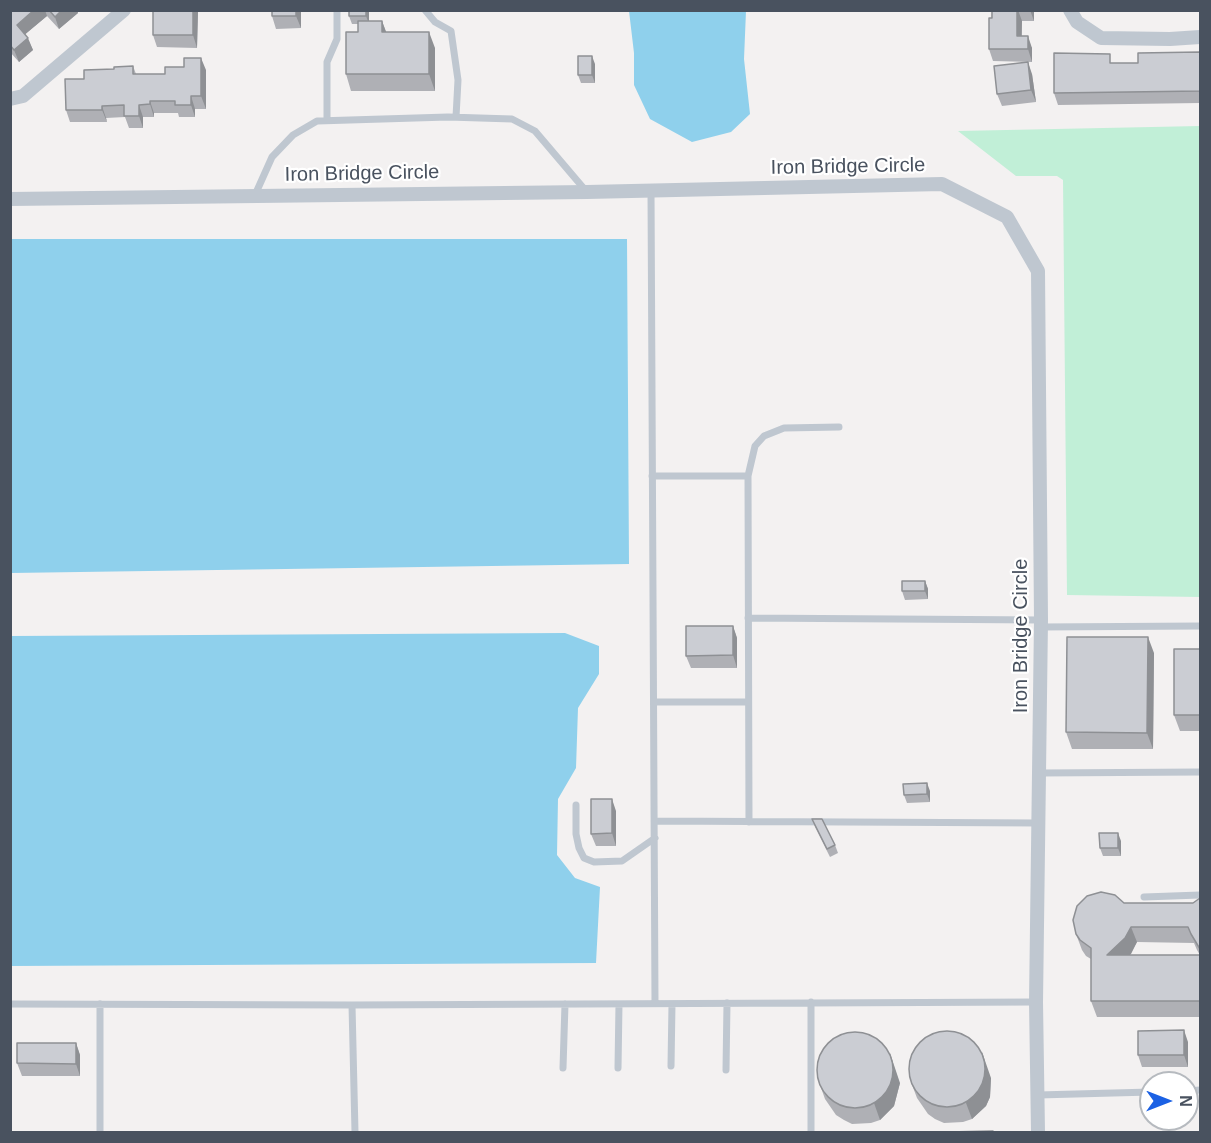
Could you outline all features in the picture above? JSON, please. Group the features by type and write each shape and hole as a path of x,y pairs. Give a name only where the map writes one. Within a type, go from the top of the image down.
{"street":[{"path":"10,99 23,96 124,10"},
{"path":"1070,10 1077,22 1101,38 1200,37"},
{"name":"Iron Bridge Circle","path":"10,199 587,192 942,184 1007,217 1038,271 1041,623 1036,1002 1038,1132"}],"lane":[{"path":"327,120 327,62 337,39 337,10"},
{"path":"425,10 435,22 451,32 458,80 456,117"},
{"path":"255,195 272,158 293,135 317,121 456,117 512,119 535,131 587,192"},
{"path":"651,190 656,1003"},
{"path":"749,822 748,476 755,446 764,436 784,428 838,427"},
{"path":"652,476 748,476"},
{"path":"748,618 1200,626"},
{"path":"654,702 748,702"},
{"path":"1040,773 1200,772"},
{"path":"576,805 576,834 584,858 594,862 622,861 655,838"},
{"path":"654,821 1039,823"},
{"path":"1144,897 1200,895"},
{"path":"811,1002 811,1132"},
{"path":"10,1005 1036,1002"},
{"path":"726,1070 727,1003"},
{"path":"563,1068 565,1004"},
{"path":"618,1068 619,1004"},
{"path":"671,1066 672,1004"},
{"path":"99,1005 100,1132"},
{"path":"352,1005 355,1132"},
{"path":"1038,1095 1139,1092"}],"green space":[{"path":"1200,126 1200,597 1067,595 1063,180 1057,176 1016,176 958,131"}],"water":[{"path":"629,11 746,11 744,59 750,114 731,132 692,142 650,119 634,85 634,53"},
{"path":"11,239 627,239 629,564 11,573"},
{"path":"565,633 599,646 599,674 578,708 576,768 558,799 557,855 575,878 600,887 596,963 11,966 11,636"}],"building":[{"path":"10,10 34,10 17,25 28,38 14,50 10,45"},
{"path":"49,10 62,10 55,17"},
{"path":"153,10 193,10 193,35 153,35"},
{"path":"272,10 296,10 296,16 272,16"},
{"path":"349,10 366,10 366,16 349,16"},
{"path":"992,10 1017,10 1017,36 1028,36 1028,49 989,49 989,18 992,18"},
{"path":"358,21 382,21 382,32 429,32 429,74 346,74 346,32 358,32"},
{"path":"1200,52 1200,91 1054,93 1054,53 1110,54 1110,63 1138,63 1138,53"},
{"path":"578,56 592,56 592,75 578,75"},
{"path":"184,58 201,58 201,96 191,96 191,105 175,105 175,101 150,101 150,104 139,105 139,116 124,116 124,105 102,106 102,110 66,110 65,79 84,79 84,70 133,66 133,74 165,74 165,67 184,67"},
{"path":"1028,62 1031,90 997,94 994,66"},
{"path":"902,581 925,581 925,591 902,591"},
{"path":"686,626 733,626 733,655 686,656"},
{"path":"1067,637 1148,637 1147,733 1066,732"},
{"path":"1174,649 1200,649 1200,715 1174,715"},
{"path":"927,783 927,794 904,795 903,784"},
{"path":"591,799 612,799 612,833 591,834"},
{"path":"812,819 822,819 835,845 827,849"},
{"path":"1099,833 1118,833 1118,848 1100,848"},
{"path":"1101,892 1115,895 1124,903 1193,903 1200,898 1200,949 1188,927 1131,927 1125,938 1107,955 1200,955 1200,1001 1091,1001 1091,948 1076,934 1073,920 1077,906 1087,896"},
{"path":"1184,1030 1184,1055 1138,1055 1138,1031"},
{"path":"947,1031 961,1034 974,1042 982,1055 985,1069 982,1083 974,1096 961,1104 947,1107 933,1104 920,1096 912,1083 909,1069 912,1055 920,1042 933,1034"},
{"path":"855,1032 869,1035 882,1043 890,1056 893,1070 890,1084 882,1097 869,1105 855,1108 841,1105 828,1097 820,1084 817,1070 820,1056 828,1043 841,1035"},
{"path":"17,1043 76,1043 76,1064 17,1063"},
{"path":"993,1131 993,1132 947,1132"}]}
